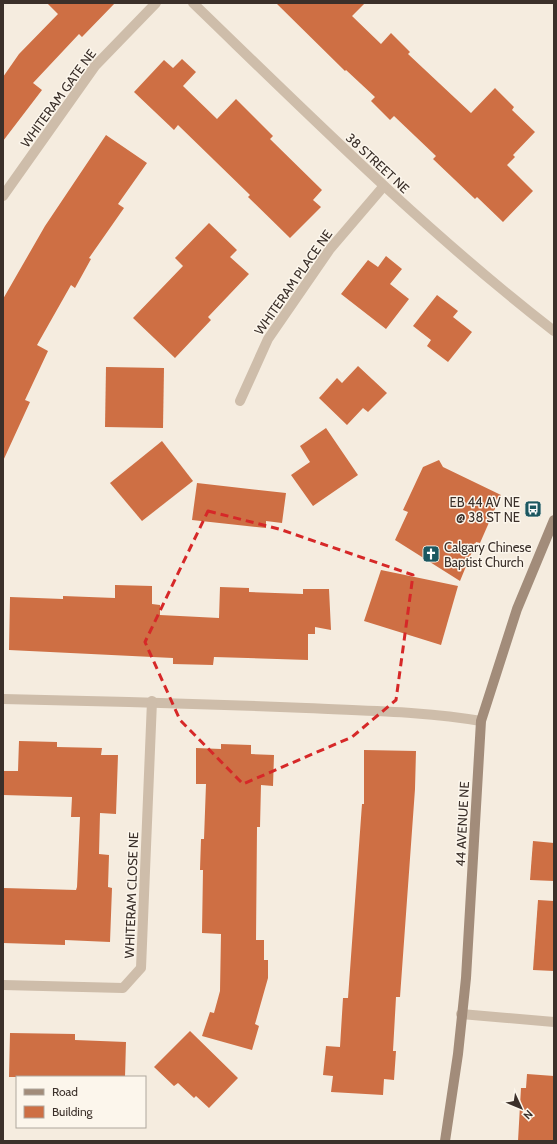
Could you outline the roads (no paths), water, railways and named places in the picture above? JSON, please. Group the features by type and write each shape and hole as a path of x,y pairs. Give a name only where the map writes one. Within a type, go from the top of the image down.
{"street":[{"name":"WHITERAM GATE NE","path":"3,196 95,66 156,3"},
{"name":"38 STREET NE","path":"193,3 384,187 490,280 554,331"},
{"name":"WHITERAM PLACE NE","path":"240,401 268,339 330,248 384,187"},
{"name":"44 AVENUE NE","path":"445,1141 458,1054 461,1014 466,978 481,721 517,609 554,520"},
{"path":"3,699 152,701 449,715 481,721"},
{"name":"WHITERAM CLOSE NE","path":"3,985 123,988 141,968 152,701"},
{"path":"461,1014 554,1022"}],"place":[{"name":"EB 44 AV NE @ 38 ST NE","path":"533,509"},
{"name":"Calgary Chinese Baptist Church","path":"431,554"}]}
